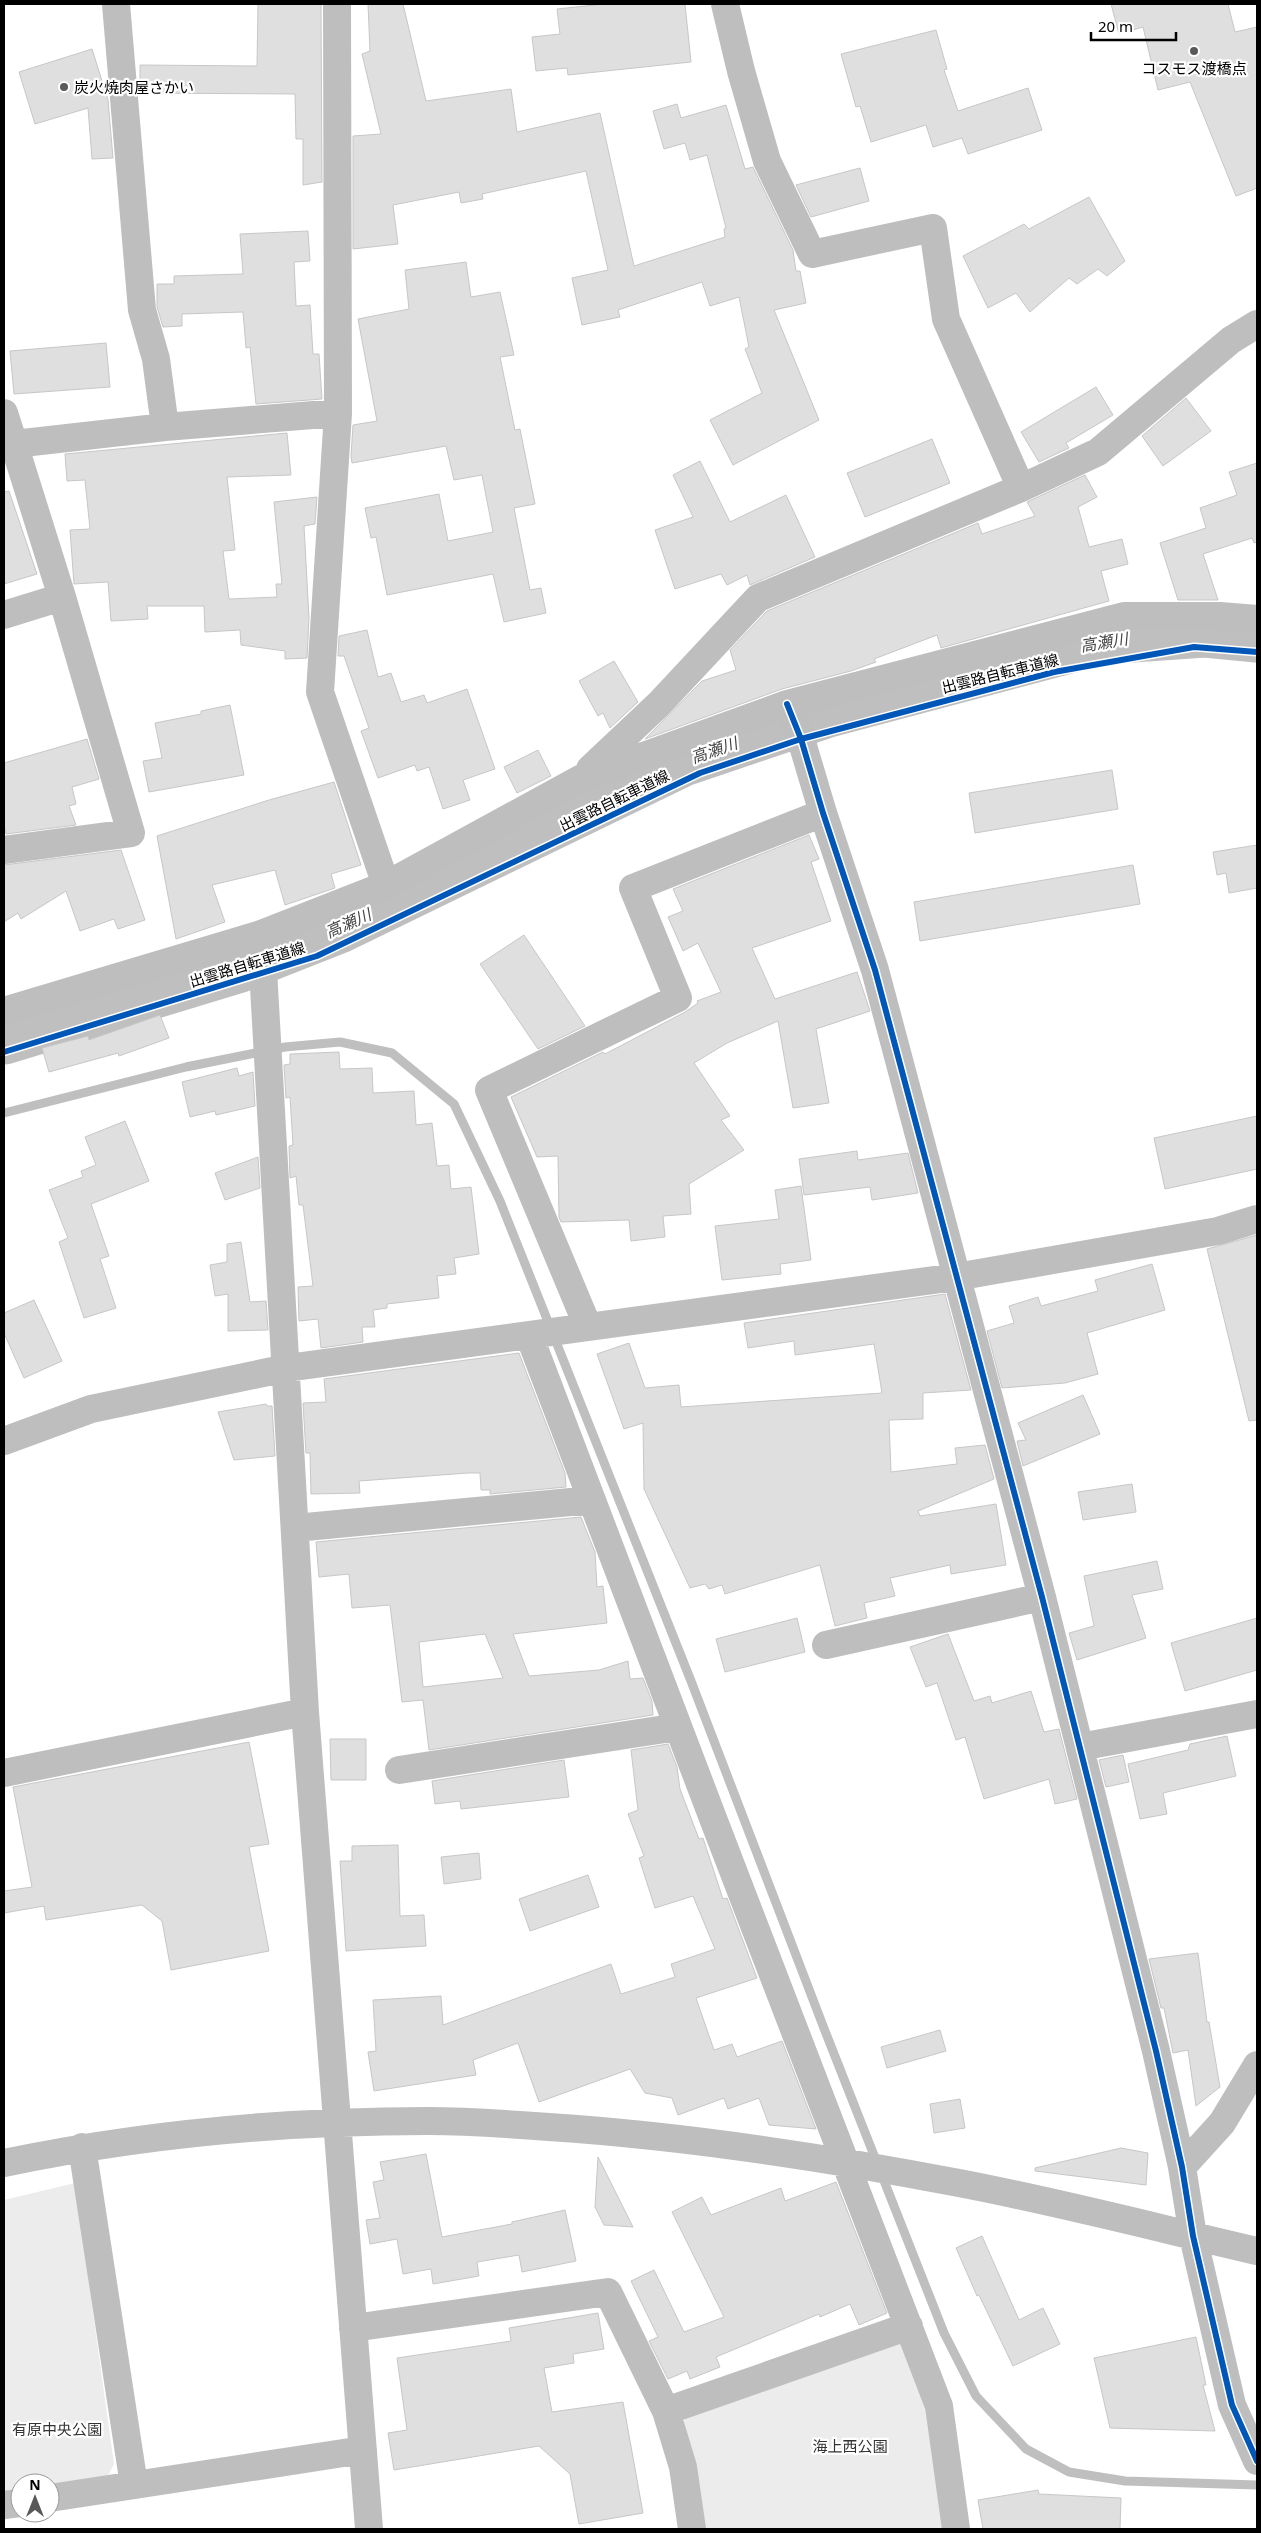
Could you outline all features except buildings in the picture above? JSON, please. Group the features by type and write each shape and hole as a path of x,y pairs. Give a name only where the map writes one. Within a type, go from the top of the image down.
{"street":[{"path":"116,4 142,310 156,358 165,427"},
{"path":"337,4 338,413 320,692 386,886"},
{"path":"725,4 741,70 767,161 812,254 933,228 946,319 1021,488"},
{"path":"580,779 659,704 758,598 1021,488 1098,452 1231,340 1257,324"},
{"path":"4,413 62,596 131,833 4,850"},
{"path":"14,444 165,427 338,413"},
{"path":"4,615 62,596"},
{"path":"4,1012 261,934 386,886 580,779 787,704 1124,616 1220,616 1257,619"},
{"path":"787,704 801,739 823,813 875,970 1042,1597 1156,2051 1182,2168 1193,2236 1232,2405 1257,2462"},
{"path":"588,1327 489,1090 678,998 634,888 823,813"},
{"path":"261,934 305,1712 369,2529"},
{"path":"4,1441 91,1409 286,1368 956,1277 1218,1231 1257,1219"},
{"path":"529,1335 939,2406 956,2529"},
{"path":"295,1528 592,1500"},
{"path":"826,1645 1042,1597"},
{"path":"4,1773 305,1712"},
{"path":"1080,1747 1257,1714"},
{"path":"400,1770 678,1727"},
{"path":"1182,2168 1222,2123 1257,2065"},
{"path":"4,2163 82,2147 207,2132 337,2124 428,2121 636,2133 847,2163 960,2183 1257,2251"},
{"path":"82,2147 134,2485"},
{"path":"353,2328 608,2292 666,2411 683,2467 692,2529"},
{"path":"666,2411 909,2326"},
{"path":"60,2496 363,2450"}],"green space":[{"name":"有原中央公園","path":"75,2183 114,2464 107,2478 60,2485 60,2473 10,2473 10,2493 4,2494 4,2200"},
{"name":"海上西公園","path":"897,2341 909,2348 932,2407 947,2529 704,2529 683,2424 688,2413"}],"waterway":[{"name":"高瀬川","path":"4,1039 240,967 339,928 683,761 828,712 1103,639 1205,632 1257,637"},
{"path":"4,1113 186,1067 285,1047 340,1042 392,1053 454,1104 500,1201 691,1681 825,2031 944,2333 976,2396 1026,2449 1069,2472 1125,2481 1257,2485"}],"cycle path":[{"name":"出雲路自転車道線","path":"4,1052 317,956 700,773 801,739 1054,672 1194,647 1257,652"},
{"path":"787,704 801,739 823,813 875,970 1042,1597 1156,2051 1182,2167 1193,2236 1232,2405 1257,2461"}],"place":[{"name":"コスモス渡橋点","path":"1194,51"},
{"name":"炭火焼肉屋さかい","path":"64,87"}]}
